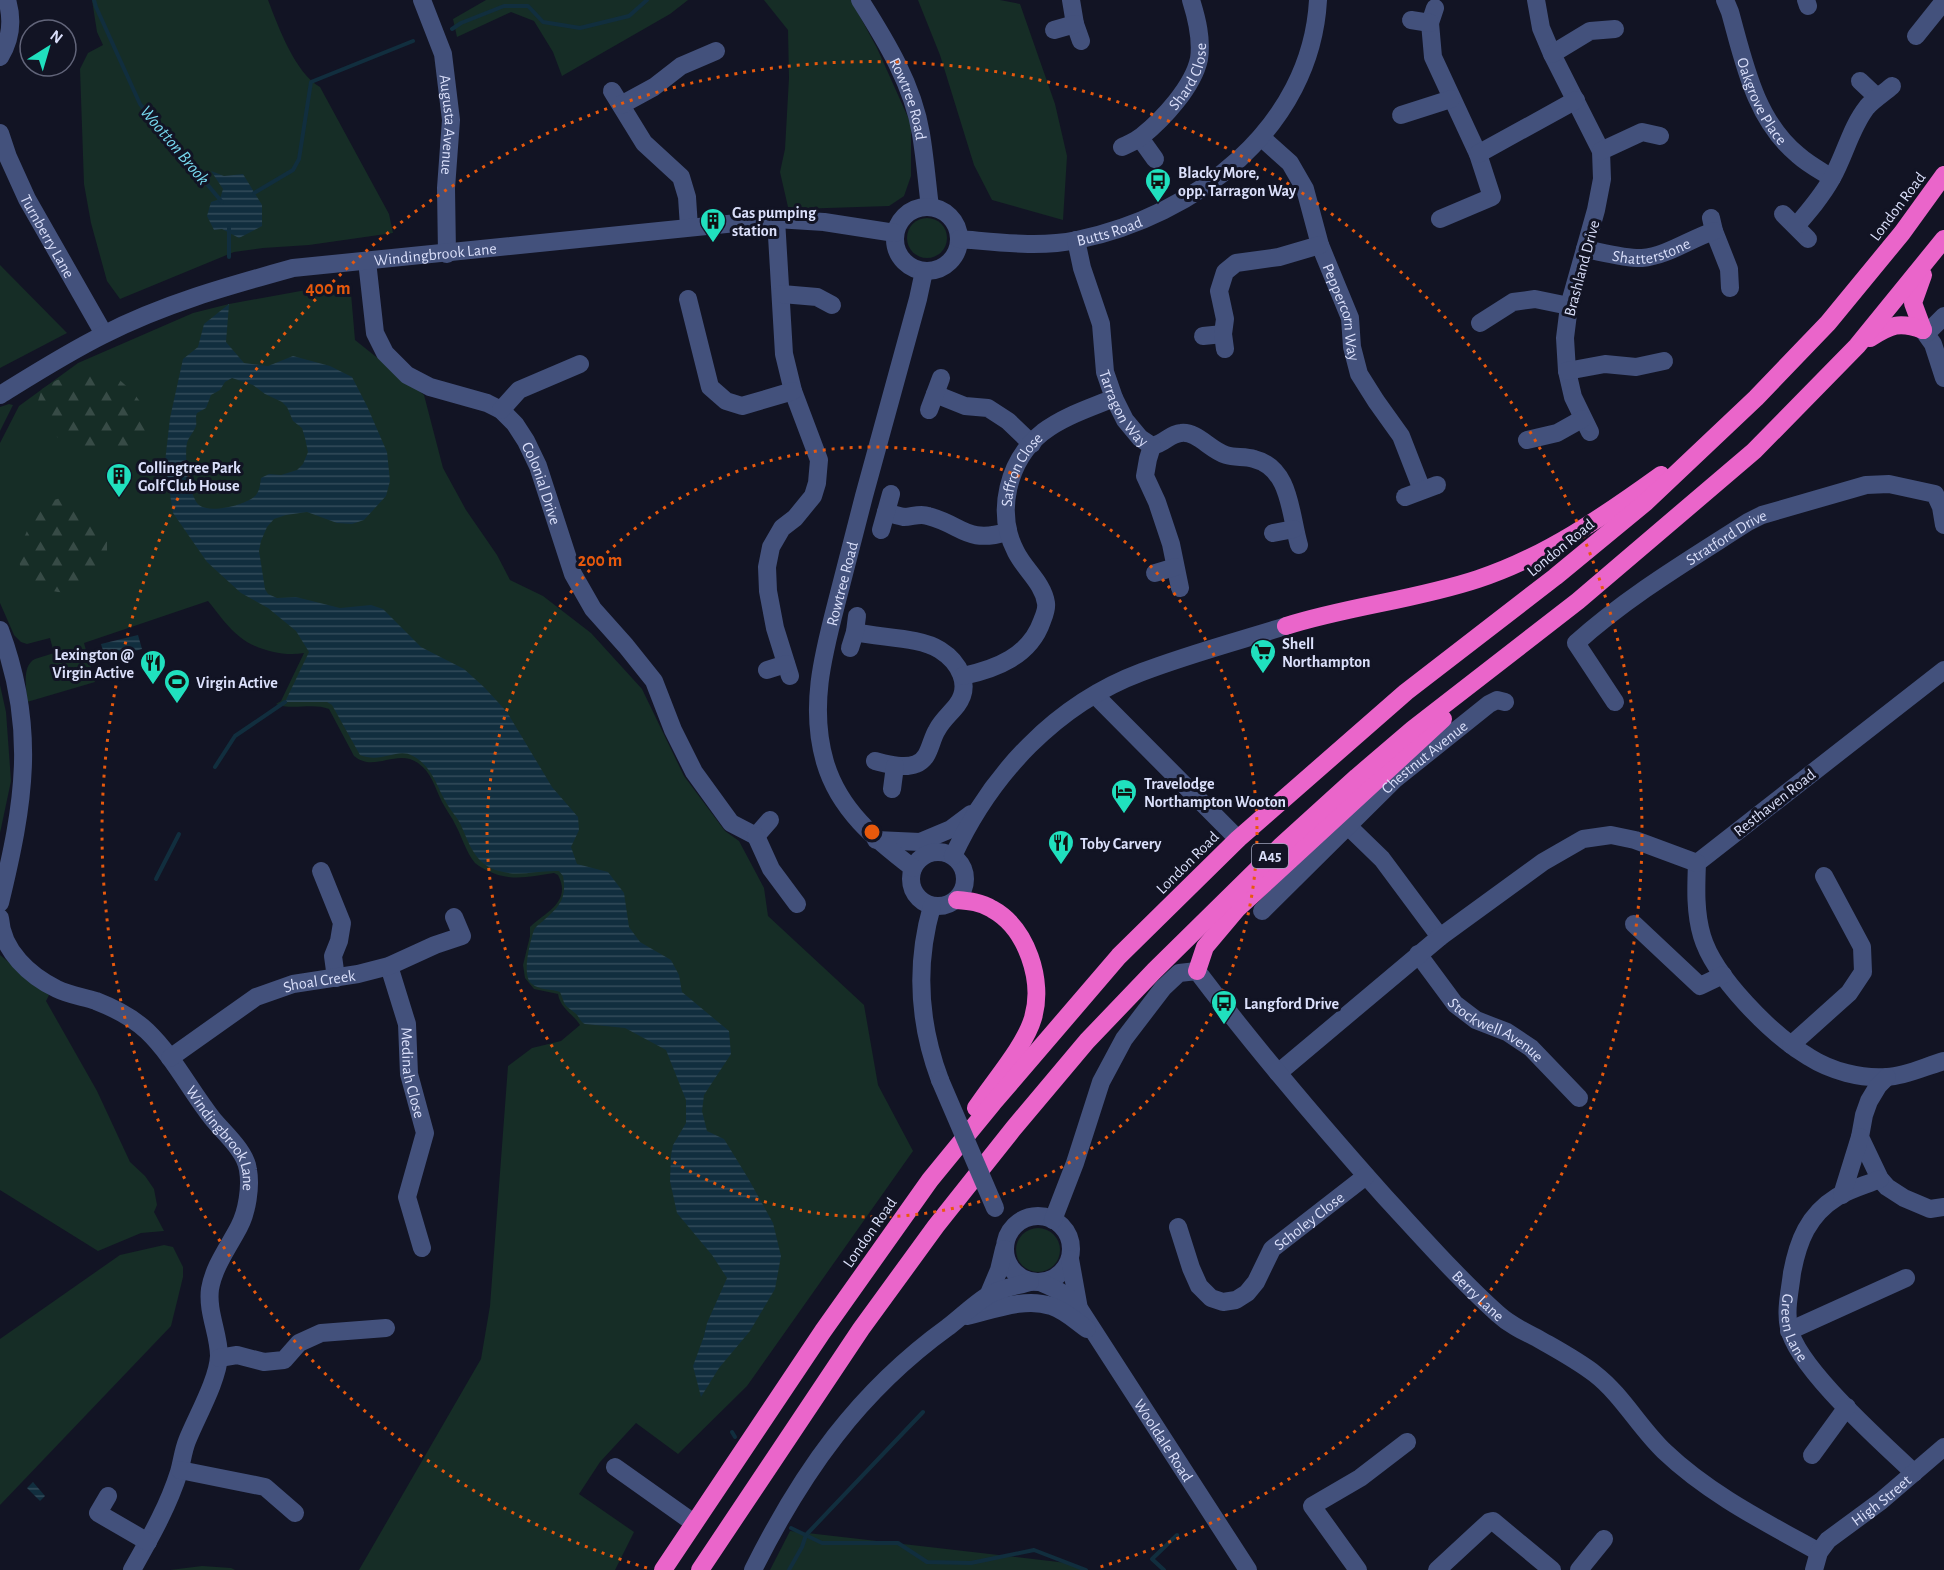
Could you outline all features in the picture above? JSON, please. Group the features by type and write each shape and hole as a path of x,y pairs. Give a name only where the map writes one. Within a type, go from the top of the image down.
{"highway":[{"name":"London Road","path":"663,1570 824,1331 930,1180 1119,956 1238,839 1406,692 1555,577 1646,502 1756,398 1828,323 1902,233 1944,176"},
{"name":"A45","path":"699,1570 861,1329 936,1226 1087,1041 1154,971 1281,846 1413,729 1578,601 1754,451 1857,346 1944,239"},
{"path":"1925,332 1913,303 1931,257"},
{"path":"1857,346 1885,328 1899,324 1911,325 1925,332"},
{"path":"1286,626 1413,598 1480,578 1548,549 1615,508 1718,433"},
{"path":"1197,971 1205,948 1237,909 1445,717 1501,661"},
{"path":"930,1180 992,1084 1024,1040 1033,1018 1036,999 1035,978 1030,957 1008,920 978,902 957,900"},
{"name":"A45","path":"706,1570 722,1537"}],"street":[{"path":"0,57 6,46 11,25 7,0"},
{"name":"Augusta Avenue","path":"422,0 443,54 450,120 446,188 447,254"},
{"name":"Rowtree Road","path":"860,0 890,48 908,88 921,132 930,207"},
{"path":"1054,30 1078,33 1071,0"},
{"name":"Shard Close","path":"1122,147 1140,138 1163,117 1182,93 1195,70 1200,45 1199,29 1191,0"},
{"name":"Butts Road","path":"958,238 1014,243 1057,243 1076,240 1111,232 1163,212 1206,186 1237,161 1261,137 1284,107 1302,73 1310,51 1318,0"},
{"name":"Brashland Drive","path":"1527,440 1586,425 1574,397 1567,371 1565,338 1569,306 1596,210 1602,178 1601,151 1552,54 1541,28 1536,0"},
{"name":"Oakgrove Place","path":"1725,0 1752,87 1767,119 1779,136 1797,154 1832,178"},
{"path":"1916,36 1944,1"},
{"path":"1411,20 1432,15 1433,57 1478,154 1492,197 1440,219"},
{"path":"1552,54 1590,31 1615,28"},
{"path":"688,227 687,197 681,177 644,143 616,98 654,87 681,66 716,51"},
{"path":"1860,81 1877,98"},
{"path":"1796,226 1819,199 1832,178 1855,126 1867,108 1892,86"},
{"path":"1401,115 1451,99"},
{"path":"1478,154 1576,100"},
{"path":"1601,151 1642,132 1660,136"},
{"name":"Turnberry Lane","path":"0,133 27,200 104,334"},
{"name":"Peppercorn Way","path":"1261,137 1290,163 1305,189 1320,245 1350,318 1352,347 1359,374 1401,436 1421,491"},
{"path":"1140,138 1155,159"},
{"path":"930,207 946,214 953,221 958,246 947,263 934,270 924,271 912,267 900,256 895,233 906,214 917,208 930,207"},
{"path":"767,670 788,670 775,628 768,591 767,567 771,547 783,528 795,518 813,496 817,483 819,460 793,391 784,354 776,219"},
{"name":"Windingbrook Lane","path":"0,395 59,358 104,334 159,310 218,289 293,268 776,219 824,222 895,233"},
{"name":"Shatterstone","path":"1585,249 1641,258 1666,252 1694,238 1712,224 1729,269 1730,288"},
{"name":"Tarragon Way","path":"1076,240 1082,268 1101,324 1105,372 1125,420 1140,438 1152,446 1162,444 1172,435 1183,433 1197,436 1210,448 1228,456 1255,459 1271,466 1280,478 1289,500 1296,537 1273,533"},
{"path":"1203,336 1224,342 1225,319 1219,291 1225,272 1236,263 1279,257 1320,245"},
{"name":"Colonial Drive","path":"367,261 375,333 385,353 407,375 430,387 487,403 501,410 515,424 538,466 573,574 593,609 654,681 673,729 694,772 731,823 756,836"},
{"name":"Rowtree Road","path":"913,868 876,840 846,805 833,782 825,761 819,725 818,693 822,659 924,271"},
{"path":"782,294 817,297 832,306"},
{"path":"688,299 710,387 726,401 742,406 793,391"},
{"path":"1480,323 1513,302 1535,299 1569,306"},
{"path":"1944,316 1925,332 1933,344 1944,378"},
{"path":"1567,371 1605,364 1636,367 1664,361"},
{"path":"501,410 519,390 580,364"},
{"path":"935,394 965,406 988,408 1008,421 1032,444"},
{"name":"Saffron Close","path":"963,676 988,671 1008,662 1027,646 1039,630 1044,616 1046,605 1042,590 1016,553 1007,532 1006,495 1021,458 1042,433 1068,417 1114,398"},
{"path":"1152,446 1145,476 1157,502 1171,544 1180,588"},
{"name":"Stratford Drive","path":"1615,702 1576,643 1643,591 1748,522 1762,515 1866,485 1881,483 1935,494 1941,507 1944,525"},
{"path":"881,530 891,494"},
{"path":"886,512 905,517 924,514 972,536 991,537 1007,532"},
{"path":"1155,573 1175,567"},
{"path":"953,856 976,810 1003,773 1032,742 1061,717 1095,695 1141,672 1286,626"},
{"path":"0,630 15,677 24,738 22,793 14,845 0,903"},
{"path":"854,632 921,642 941,650 963,676 963,690 958,704 936,730 930,749 923,759 915,765 895,766 875,761"},
{"name":"Resthaven Road","path":"1697,863 1944,670"},
{"path":"1095,695 1238,839"},
{"name":"Chestnut Avenue","path":"1262,911 1394,780 1489,704 1497,700 1505,702"},
{"path":"892,789 895,766"},
{"path":"876,840 920,842 951,829 976,810"},
{"path":"770,820 756,836 771,869 797,904"},
{"path":"1348,826 1382,859 1440,937"},
{"path":"1278,1073 1418,954 1543,862 1583,839 1611,835 1635,840 1697,863 1696,900 1702,936 1712,959 1732,988 1757,1015 1809,1058 1842,1072 1887,1077 1944,1061"},
{"path":"938,852 953,856 960,862 964,871 966,880 964,889 957,900 943,907 923,903 913,890 910,881 913,868 918,860 928,853 938,852"},
{"path":"321,871 342,923 339,941 333,956 336,978"},
{"path":"1791,1045 1849,993 1863,972 1862,947 1824,876"},
{"path":"932,906 924,943 920,980 931,1056 995,1208 1002,1221 1011,1229"},
{"name":"Shoal Creek","path":"170,1058 256,997 292,984 358,974 389,966 435,945 462,936 454,917"},
{"name":"Windingbrook Lane","path":"0,918 1,931 12,953 31,973 58,990 97,1002 123,1014 146,1031 170,1058 203,1106 234,1142 249,1168 248,1197 240,1225 215,1271 210,1291 219,1358 213,1382 184,1449 180,1470 160,1519 132,1570"},
{"path":"1634,924 1700,986 1723,975"},
{"name":"Stockwell Avenue","path":"1418,954 1455,1004 1476,1020 1508,1032 1526,1043 1580,1098"},
{"name":"Medinah Close","path":"389,966 407,1024 409,1074 424,1134 406,1197 422,1248"},
{"path":"1053,1220 1075,1163 1101,1082 1124,1039 1163,988 1179,973 1197,971"},
{"name":"Berry Lane","path":"1197,971 1278,1073 1366,1176 1431,1248 1500,1316 1595,1374 1613,1390 1645,1431 1665,1452 1722,1497 1819,1552"},
{"path":"1842,1195 1869,1101 1887,1077"},
{"path":"1860,1137 1880,1179 1887,1187 1904,1198 1930,1209 1944,1207"},
{"name":"Scholey Close","path":"1178,1227 1199,1286 1212,1298 1223,1302 1236,1300 1247,1293 1256,1282 1272,1249 1366,1176"},
{"name":"Green Lane","path":"1880,1179 1842,1195 1821,1211 1808,1225 1800,1239 1795,1257 1788,1304 1789,1331 1806,1362 1847,1407 1914,1473"},
{"path":"753,1570 793,1496 831,1439 878,1385 921,1347 988,1296 1009,1287 1036,1282 1060,1274 1070,1258 1069,1239 1062,1226 1044,1217 1032,1216 1019,1221 1011,1229 999,1270 988,1296"},
{"path":"1004,1247 1006,1259 1012,1271 1023,1280 1036,1282"},
{"name":"Wooldale Road","path":"1070,1258 1080,1310"},
{"path":"1789,1331 1906,1278"},
{"name":"Wooldale Road","path":"1036,1282 1060,1290 1080,1310 1248,1570"},
{"path":"962,1317 1024,1303 1050,1306 1071,1317 1097,1338"},
{"path":"219,1358 237,1356 264,1362 284,1360 299,1343 321,1333 386,1328"},
{"path":"1812,1455 1847,1407"},
{"path":"1358,1570 1312,1506 1360,1478 1407,1442"},
{"name":"High Street","path":"1819,1552 1828,1540 1881,1501 1944,1448"},
{"path":"615,1467 694,1523"},
{"path":"180,1470 265,1487 296,1513"},
{"path":"108,1496 98,1513 148,1542"},
{"path":"1437,1570 1489,1522 1493,1521 1552,1570"},
{"path":"1579,1570 1604,1539"},
{"path":"1814,1570 1819,1552"}],"green space":[{"path":"92,0 268,0 295,60 311,80 320,87 389,214 393,233 309,245 234,252 120,299 107,281 91,223 84,184 80,69 88,53 103,45 97,32"},
{"path":"486,0 688,0 670,14 562,76 553,52 534,21 511,12 457,37 453,19"},
{"path":"764,0 851,0 877,48 911,124 911,176 904,196 889,206 797,209 788,207 780,172 785,149 789,78 788,30"},
{"path":"918,0 1000,0 1020,4 1055,104 1067,156 1063,220 992,200 974,165 940,55"},
{"path":"927,218 941,224 947,238 941,252 927,258 913,252 907,238 913,224"},
{"path":"0,265 67,333 0,368"},
{"path":"350,282 355,340 424,395 443,468 466,510 497,555 510,580 543,596 591,633 642,689 684,776 725,831 739,841 764,888 768,916 864,1005 878,1085 913,1151 747,1386 678,1454 636,1423 600,1462 579,1494 634,1532 615,1570 359,1570 481,1359 490,1306 508,1066 532,1048 561,1041 580,1025 564,1007 558,994 534,989 525,978 523,965 530,927 550,911 560,899 562,892 558,875 554,873 528,877 503,876 494,874 476,864 430,776 423,767 410,759 402,758 378,762 362,761 354,756 329,709 276,704 281,701 304,653 279,653 247,642 231,629 208,601 84,643 95,682 27,702 26,672 35,659 54,653 50,638 27,644 21,642 14,635 0,603 0,443 19,406 78,363 193,313 229,304"},
{"path":"98,373 114,375 133,392 141,403 149,433 143,449 107,450 81,447 59,438 46,425 36,407 42,389 57,380"},
{"path":"13,405 0,431 0,407"},
{"path":"65,497 107,532 107,565 86,586 69,592 61,592 46,589 23,576 17,554 42,503"},
{"path":"0,685 6,712 11,781 0,833"},
{"path":"0,955 49,995 46,1001 97,1091 130,1162 145,1176 154,1189 157,1205 154,1212 164,1231 141,1233 98,1251 0,1190"},
{"path":"1038,1228 1047,1229 1054,1234 1059,1241 1059,1259 1054,1266 1047,1271 1038,1272 1029,1271 1022,1266 1017,1259 1016,1250 1017,1241 1022,1234 1029,1229"},
{"path":"164,1245 173,1247 183,1267 183,1277 171,1326 0,1505 0,1339 120,1255"},
{"path":"790,1531 1067,1563 1082,1570 770,1570"},
{"path":"202,1566 231,1568 235,1570 170,1570"}],"water":[{"path":"211,171 224,176 243,174 262,205 262,226 239,238 222,229 214,230 207,216 211,202 220,199 223,189"},
{"path":"229,304 226,342 244,363 268,366 293,356 330,366 352,377 387,452 390,481 386,496 364,520 352,524 337,523 307,512 274,519 267,527 259,551 265,589 268,594 277,598 296,597 340,608 371,605 383,609 421,647 464,669 485,688 507,712 552,787 578,817 579,830 571,847 577,864 608,872 624,893 629,927 640,942 671,960 679,975 682,992 729,1031 731,1054 704,1095 702,1111 707,1131 724,1139 773,1223 781,1256 775,1289 750,1331 719,1368 701,1397 693,1366 707,1323 727,1278 712,1255 677,1213 670,1181 671,1155 673,1145 686,1123 686,1100 666,1050 625,1028 585,1024 566,1006 560,992 538,987 529,980 527,958 534,930 554,910 563,896 563,876 559,871 506,873 484,864 474,852 433,777 420,760 401,753 375,758 360,755 332,705 327,702 285,702 309,652 296,631 268,608 241,593 207,562 173,513 165,462 170,418 183,359 198,347 204,324","holes":["232,378 253,385 287,407 293,421 302,428 308,452 303,464 297,470 281,475 269,474 261,478 258,491 251,499 228,507 204,508 199,505 192,493 187,466 187,443 196,426 197,413 206,408 211,395"]},
{"path":"138,635 142,649 105,659 101,644"},
{"path":"33,1482 45,1496 40,1501 27,1488"}],"waterway":[{"name":"Wootton Brook","path":"94,0 140,104 222,202"},
{"path":"452,29 461,23 504,6 528,6 543,22 580,28 629,16 647,0"},
{"path":"254,193 293,170 299,159 311,82 413,41"},
{"name":"Wootton Brook","path":"229,228 229,257"},
{"path":"215,767 235,736 285,702"},
{"path":"156,879 179,834"},
{"path":"789,1570 806,1535 923,1412"},
{"name":"Wootton Brook","path":"732,1432 735,1437"},
{"name":"Wootton Brook","path":"791,1528 822,1543 898,1543 927,1562 971,1563 1034,1550 1086,1570"},
{"path":"1164,1570 1152,1559 1177,1535"}],"place":[{"name":"Blacky More, opp. Tarragon Way","path":"1158,204"},
{"name":"Gas pumping station","path":"713,244"},
{"name":"Collingtree Park Golf Club House","path":"119,499"},
{"name":"Shell Northampton","path":"1263,675"},
{"name":"Lexington @ Virgin Active","path":"153,686"},
{"name":"Virgin Active","path":"177,705"},
{"name":"Travelodge Northampton Wooton","path":"1124,815"},
{"name":"Toby Carvery","path":"1061,866"},
{"name":"Langford Drive","path":"1224,1026"}]}
